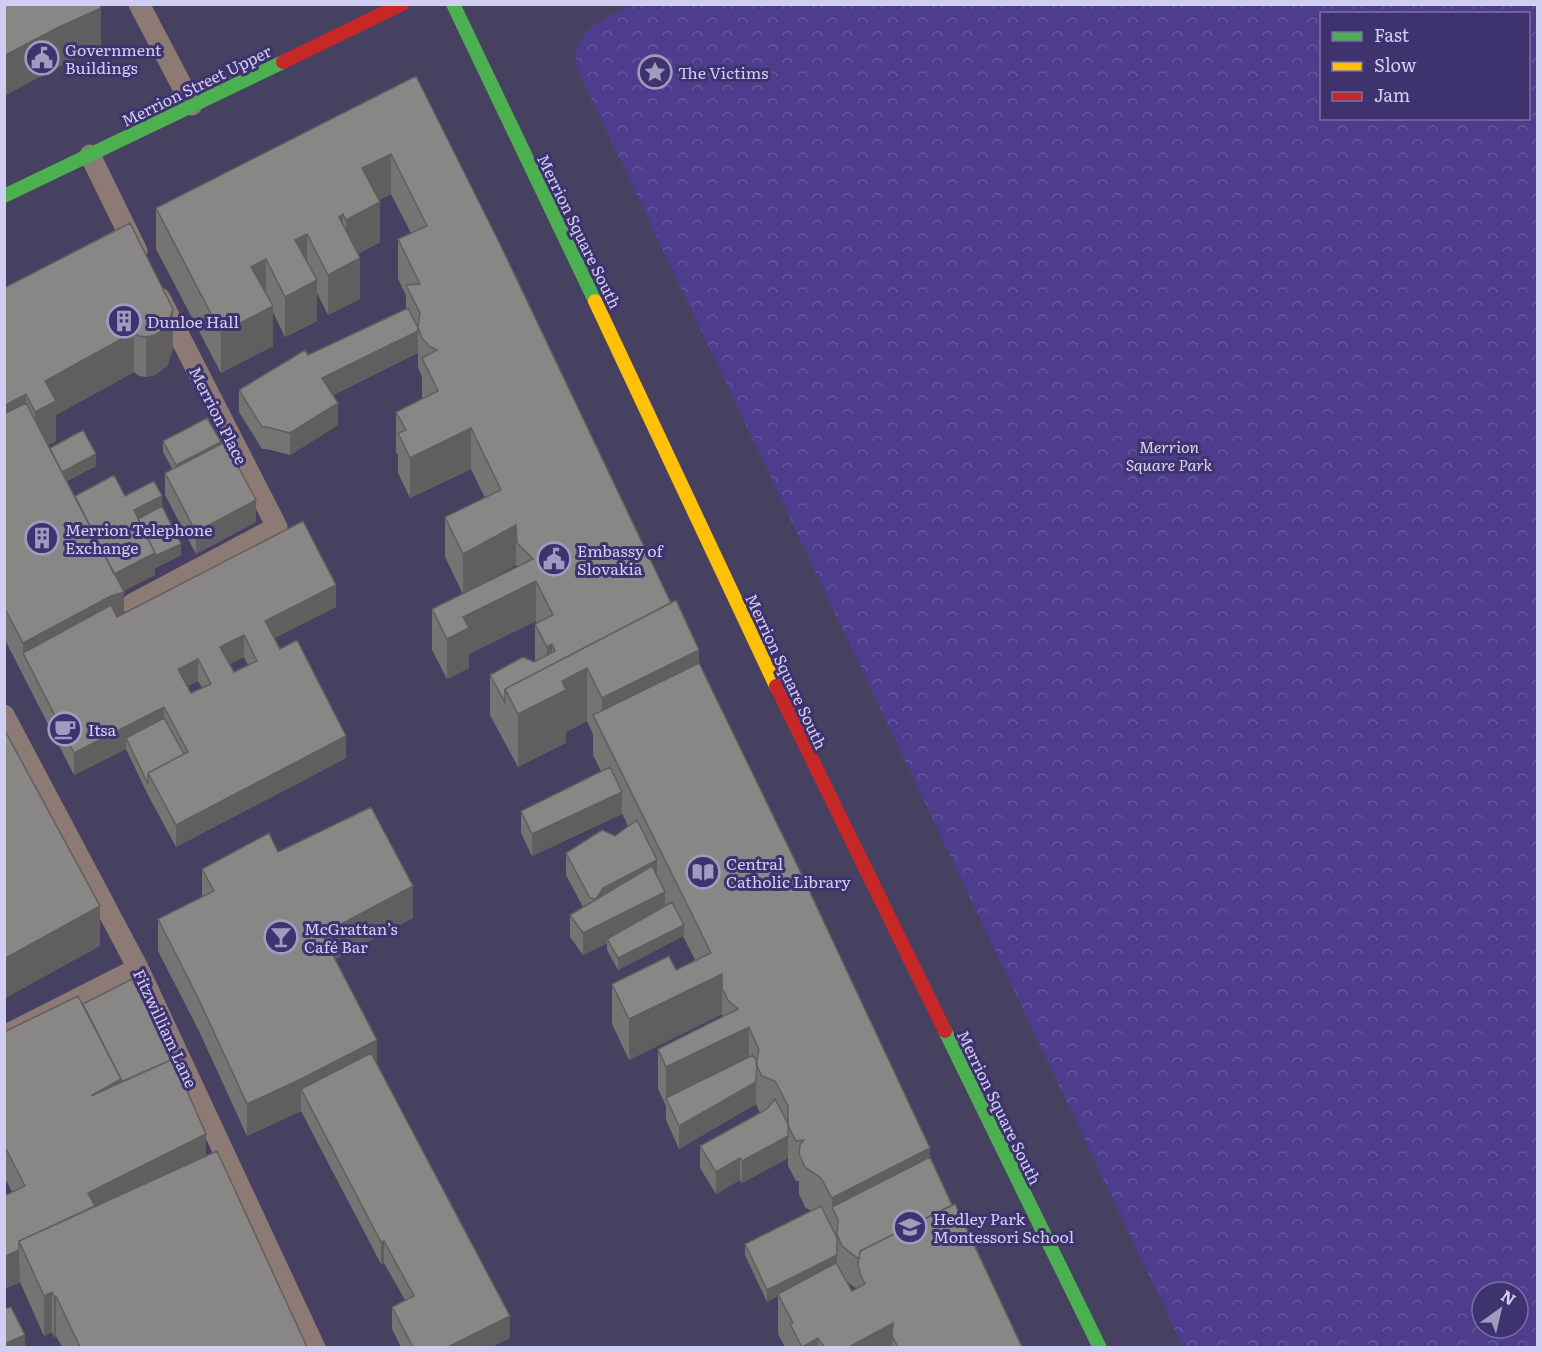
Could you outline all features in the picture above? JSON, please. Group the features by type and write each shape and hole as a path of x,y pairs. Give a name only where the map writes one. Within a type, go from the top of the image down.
{"street":[{"name":"Merrion Street Upper","path":"4,196 402,4"},
{"name":"Merrion Square South","path":"453,4 793,722 1100,1347"}],"lane":[{"path":"139,4 192,105"},
{"name":"Merrion Place","path":"90,155 212,401 278,527 132,604"},
{"name":"Fitzwilliam Lane","path":"4,715 138,968 315,1347"},
{"path":"4,1036 138,968"}],"green space":[{"name":"Merrion Square Park","path":"635,4 1537,5 1537,1347 1183,1347 578,71 576,51 580,42 585,34 600,22"}],"building":[{"path":"4,4 99,4 101,8 4,56"},
{"path":"416,76 500,244 671,603 505,689 505,702 490,675 523,657 534,662 555,651 552,644 547,647 535,624 553,615 536,581 463,617 469,628 447,639 432,609 533,559 517,543 516,525 463,554 445,517 501,490 471,428 410,458 398,433 406,430 396,412 438,391 422,358 437,350 429,346 422,338 418,327 420,313 406,285 420,284 398,239 427,226 391,154 362,168 380,202 346,220 343,214 339,217 360,258 328,275 307,234 295,240 317,280 285,297 266,259 251,267 273,306 221,333 156,208"},
{"path":"130,223 173,309 167,326 155,335 146,337 134,332 45,381 56,401 35,412 26,394 4,406 4,288"},
{"path":"408,308 418,331 322,378 338,403 290,433 262,427 239,390 305,350 308,355"},
{"name":"Merrion Telephone Exchange","path":"26,403 124,592 111,596 23,643 4,607 4,414"},
{"path":"207,418 221,442 176,465 163,441"},
{"path":"83,430 96,454 62,472 50,448"},
{"path":"225,442 256,500 196,532 165,473"},
{"path":"114,475 125,496 154,481 162,496 134,510 155,553 114,574 75,496"},
{"path":"162,506 181,544 155,556 138,519"},
{"path":"303,521 336,585 265,621 280,649 297,640 346,736 176,825 148,773 188,752 164,707 74,753 23,653 111,605 117,617","holes":["244,635 257,661 234,672 220,647","198,659 211,684 191,693 178,669"]},
{"path":"676,600 699,650 602,698 587,668 562,681 566,690 518,714 505,689"},
{"path":"699,663 930,1148 832,1198 821,1178 805,1167 799,1154 800,1145 804,1140 796,1141 788,1125 788,1106 775,1081 762,1076 756,1064 759,1050 749,1027 666,1067 658,1049 738,1009 728,1000 722,988 722,974 629,1019 612,984 669,956 676,970 711,953 593,715"},
{"path":"164,718 184,754 148,773 148,784 126,738"},
{"path":"4,729 100,906 4,959"},
{"path":"610,767 622,792 532,834 521,811"},
{"path":"371,807 413,886 322,934 377,1040 247,1104 199,1000 158,919 214,891 202,869 269,833 278,852"},
{"path":"637,820 657,860 603,888 596,899 590,898 566,853 602,830 615,836"},
{"path":"652,866 665,892 583,933 570,915"},
{"path":"672,902 684,925 618,958 607,939"},
{"path":"132,979 173,1059 121,1082 83,1004"},
{"path":"78,996 121,1079 91,1096 173,1059 206,1134 88,1193 95,1206 19,1241 19,1250 4,1257 4,1196 25,1186 4,1145 4,1032"},
{"path":"371,1053 510,1316 448,1347 413,1347 392,1307 414,1296 384,1241 381,1242 301,1089"},
{"path":"753,1055 757,1062 756,1082 679,1126 666,1098"},
{"path":"775,1099 788,1124 788,1136 716,1172 700,1146 767,1109"},
{"path":"217,1151 307,1347 80,1347 56,1296 54,1297 52,1292 44,1296 19,1241"},
{"path":"930,1157 952,1205 860,1251 859,1259 842,1246 837,1234 838,1220 832,1207"},
{"path":"955,1204 1022,1347 898,1347 892,1336 893,1323 849,1347 824,1347 818,1338 802,1347 778,1294 836,1263 852,1291 865,1284 858,1265 860,1251"},
{"path":"821,1206 837,1238 837,1255 767,1290 745,1244"},
{"path":"11,1307 25,1335 4,1344 4,1309"}],"traffic: fast":[{"path":"453,4 595,301"},
{"path":"4,196 283,62"},
{"path":"945,1031 1100,1348"}],"traffic: slow":[{"path":"595,301 776,686"}],"traffic: jam":[{"path":"283,62 402,4"},
{"path":"776,686 945,1031"}],"place":[{"name":"Government Buildings","path":"42,58"},
{"name":"The Victims","path":"655,72"},
{"name":"Dunloe Hall","path":"124,321"},
{"name":"Merrion Telephone Exchange","path":"42,538"},
{"name":"Embassy of Slovakia","path":"554,559"},
{"name":"Itsa","path":"65,729"},
{"name":"Central Catholic Library","path":"703,872"},
{"name":"McGrattan’s Café Bar","path":"281,937"},
{"name":"Hedley Park Montessori School","path":"910,1227"}]}
